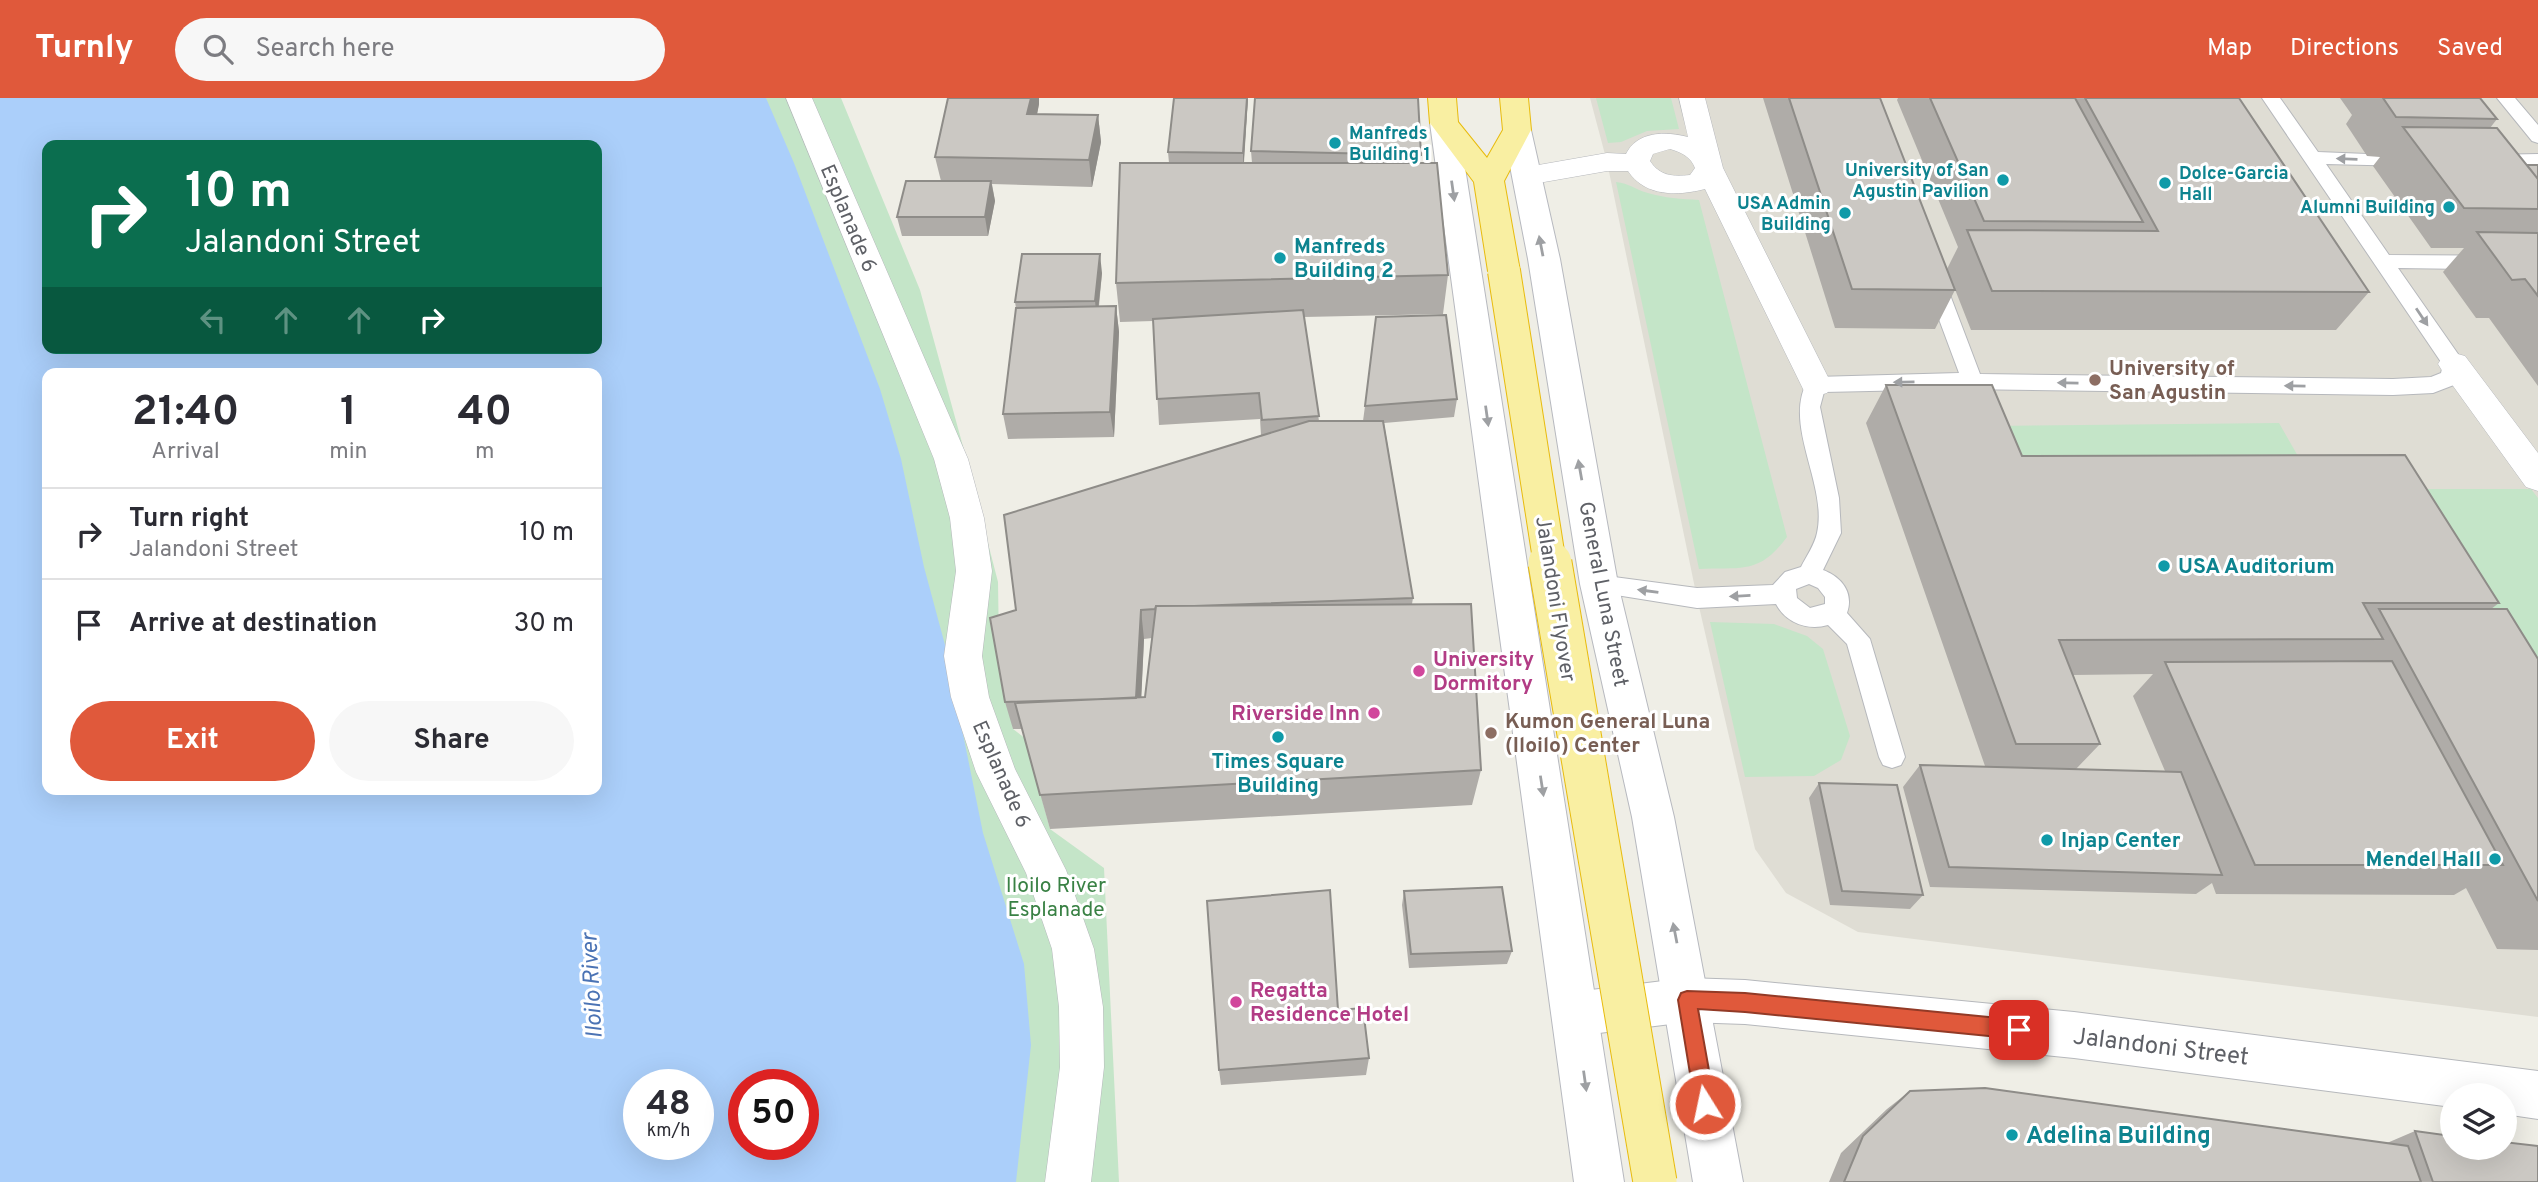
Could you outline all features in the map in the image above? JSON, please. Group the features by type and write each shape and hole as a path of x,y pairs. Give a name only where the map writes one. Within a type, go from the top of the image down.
{"highway":[{"path":"1443,111 1489,181"},
{"name":"General Luna Street","path":"1489,181 1516,114"},
{"name":"Jalandoni Flyover","path":"1489,181 1579,746 1655,1182"}],"main road":[{"path":"1443,111 1600,1182"},
{"name":"General Luna Street","path":"1516,114 1599,584 1653,817 1718,1182"},
{"name":"Jalandoni Street","path":"1575,1014 1687,1000 1745,1002 2074,1035 2538,1095"}],"street":[{"name":"Esplanade 6","path":"799,98 951,459 962,496 974,570 963,656 970,697 996,772 1045,870 1073,949 1081,1007 1082,1067 1068,1182"},
{"path":"1692,98 1708,164 1816,385"},
{"path":"1658,142 1681,143 1691,146 1708,164 1700,181 1678,186 1653,181 1644,175 1637,163 1637,155 1642,149 1658,142"},
{"path":"1527,176 1607,162 1637,163"},
{"path":"2454,364 2538,478"}],"lane":[{"path":"1809,575 1829,533 1828,498 1809,407 1816,385 1972,381 2393,387 2433,385 2451,378 2454,364 2271,98"},
{"path":"2506,98 2538,137"},
{"path":"2312,158 2434,160"},
{"path":"2474,161 2538,160"},
{"path":"2384,261 2538,263"},
{"path":"1928,263 1972,381"},
{"path":"1809,575 1826,581 1837,594 1837,609 1825,618 1806,617 1790,607 1783,594 1787,581 1793,577 1809,575"},
{"path":"1599,584 1698,598 1783,594"},
{"path":"1832,614 1858,639 1892,757"}],"shaded area":[{"name":"University of San Agustin","path":"1590,98 2538,98 2538,1017 1858,932 1786,893 1755,849 1697,598 1607,162"}],"green space":[{"name":"Iloilo River Esplanade","path":"734,98 841,98 920,290 998,582 999,647 1013,729 1026,739 1050,829 1104,868 1119,1182 954,1182"},
{"path":"1596,98 1671,98 1679,129 1647,131 1621,142 1608,143"},
{"path":"1616,182 1661,196 1699,200 1787,537 1767,558 1758,563 1738,568 1699,569"},
{"path":"2279,423 2318,491 2020,490 1992,426"},
{"path":"2380,489 2531,489 2538,498 2538,695"},
{"path":"1710,622 1774,624 1807,636 1823,649 1850,736 1841,760 1814,776 1745,777"}],"water":[{"name":"Iloilo River","path":"0,98 766,98 794,163 880,389 901,459 924,567 945,645 983,833 1024,964 1031,1045 1016,1182 0,1182"}],"building":[{"path":"948,98 1031,98 1027,114 1098,115 1089,160 935,157"},
{"path":"1174,98 1247,98 1243,153 1168,152"},
{"name":"Manfreds Building 1","path":"1255,98 1418,98 1421,155 1251,151"},
{"path":"1789,98 1880,98 1955,290 1852,289"},
{"path":"1930,98 2075,98 2143,222 1984,221"},
{"path":"2085,98 2239,98 2369,292 1992,291 1967,230 2158,231"},
{"path":"2383,98 2480,98 2497,119 2396,117"},
{"path":"2403,127 2497,128 2538,179 2538,209 2464,208"},
{"name":"Manfreds Building 2","path":"1120,163 1437,163 1448,275 1116,283"},
{"path":"2527,165 2538,165 2538,179"},
{"path":"906,181 991,181 985,217 897,217"},
{"path":"2477,232 2538,233 2538,296 2525,279 2512,280"},
{"path":"1022,254 1100,254 1095,301 1015,302"},
{"path":"1116,306 1110,412 1003,414 1016,308"},
{"path":"1303,310 1319,416 1262,420 1259,393 1157,399 1153,319"},
{"path":"1446,315 1457,399 1365,406 1376,317"},
{"name":"USA Auditorium","path":"1886,385 1992,385 2022,456 2405,455 2499,603 2363,603 2383,639 2059,640 2100,744 2016,744"},
{"path":"1309,421 1383,421 1413,598 1156,606 1155,609 1141,610 1136,698 1005,702 990,618 1016,610 1004,515"},
{"name":"Times Square Building","path":"1471,604 1481,770 1040,795 1015,703 1145,697 1156,606"},
{"path":"2379,609 2507,609 2538,659 2538,901"},
{"path":"2392,661 2503,865 2255,865 2165,662"},
{"name":"Injap Center","path":"1920,765 2181,772 2222,875 1949,867"},
{"path":"1819,783 1897,785 1923,895 1842,891"},
{"path":"1502,887 1512,951 1411,954 1404,891"},
{"path":"1330,890 1338,1010 1363,1008 1369,1058 1219,1070 1207,901"},
{"name":"Adelina Building","path":"1985,1088 2408,1146 2421,1182 1844,1182 1863,1136 1910,1091"},
{"path":"2415,1131 2440,1134 2440,1160 2517,1160 2517,1144 2538,1146 2538,1182 2433,1182"}],"place":[{"name":"Manfreds Building 1","path":"1335,143"},
{"name":"University of San Agustin Pavilion","path":"2003,180"},
{"name":"Dolce-Garcia Hall","path":"2165,183"},
{"name":"Alumni Building","path":"2449,207"},
{"name":"USA Admin Building","path":"1845,213"},
{"name":"Manfreds Building 2","path":"1280,258"},
{"name":"University of San Agustin","path":"2095,380"},
{"name":"USA Auditorium","path":"2164,566"},
{"name":"University Dormitory","path":"1419,671"},
{"name":"Riverside Inn","path":"1374,713"},
{"name":"Kumon General Luna (Iloilo) Center","path":"1491,733"},
{"name":"Times Square Building","path":"1278,737"},
{"name":"Injap Center","path":"2047,840"},
{"name":"Mendel Hall","path":"2495,859"},
{"name":"Regatta Residence Hotel","path":"1236,1002"},
{"name":"Adelina Building","path":"2012,1135"}],"route":[{"path":"1705,1104 1687,1000 1745,1002 2019,1030"}]}
